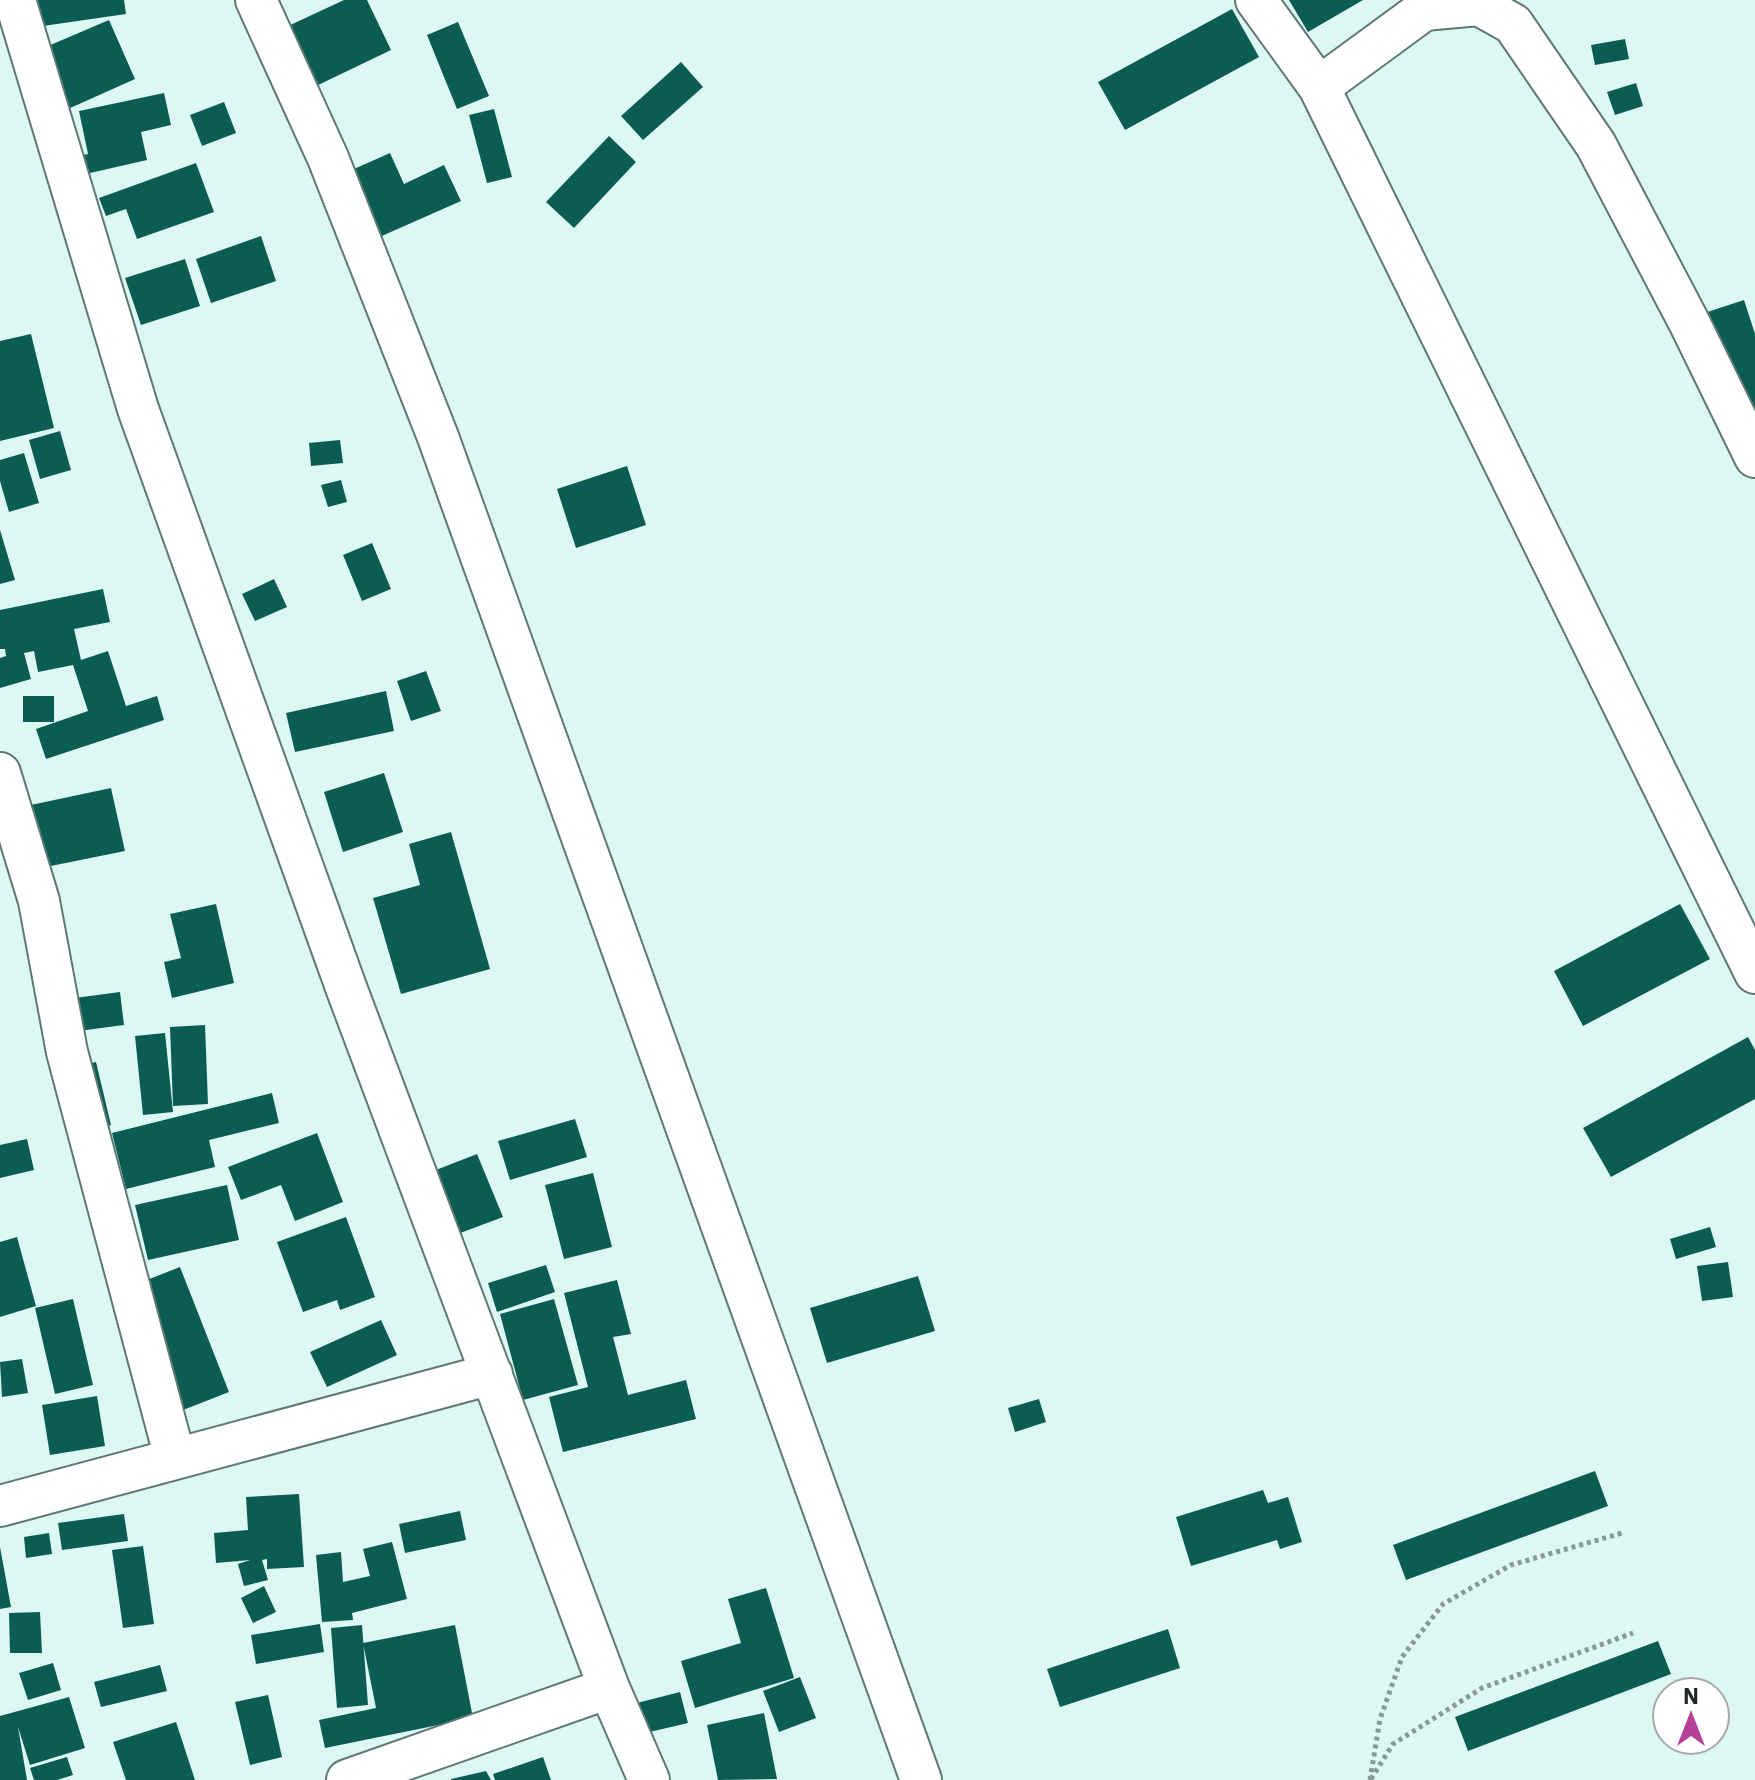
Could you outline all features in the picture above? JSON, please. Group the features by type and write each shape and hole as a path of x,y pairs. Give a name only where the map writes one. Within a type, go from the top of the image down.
{"street":[{"path":"15,0 138,409 347,990 609,1688 649,1780"},
{"path":"256,0 328,158 438,437 921,1780"},
{"path":"1256,0 1319,87 1755,973"},
{"path":"1319,87 1424,10 1479,5 1513,24 1596,145 1690,324 1755,457"},
{"path":"0,773 39,901 67,1052 175,1458"},
{"path":"0,1506 492,1374"},
{"path":"347,1780 609,1688"}],"path":[{"path":"1370,1780 1380,1719 1402,1657 1443,1604 1511,1565 1622,1533"},
{"path":"1370,1780 1393,1744 1482,1688 1633,1633"}],"building":[{"path":"32,0 124,0 126,14 36,27"},
{"path":"344,0 367,0 391,50 314,87 286,27"},
{"path":"1289,0 1363,0 1308,32"},
{"path":"1232,9 1259,57 1125,130 1098,82"},
{"path":"109,20 135,79 68,109 41,49"},
{"path":"458,22 489,96 457,109 427,35"},
{"path":"1625,39 1629,59 1595,65 1591,45"},
{"path":"681,62 703,87 643,140 621,116"},
{"path":"1636,83 1643,106 1615,115 1607,92"},
{"path":"164,93 171,125 141,132 147,160 77,176 73,157 88,154 79,111"},
{"path":"224,102 236,133 202,146 190,115"},
{"path":"494,109 512,177 487,183 469,115"},
{"path":"609,136 636,162 574,228 546,202"},
{"path":"390,153 404,184 444,165 461,201 375,239 345,173"},
{"path":"196,163 214,212 137,239 126,209 106,216 99,198"},
{"path":"261,236 276,281 211,303 196,259"},
{"path":"185,259 200,306 141,325 125,278"},
{"path":"1744,300 1755,334 1755,459 1692,317"},
{"path":"31,334 54,428 0,441 0,341"},
{"path":"60,431 71,470 40,479 29,440"},
{"path":"340,440 343,463 311,466 309,443"},
{"path":"24,453 39,503 9,512 0,481 0,460"},
{"path":"627,466 646,525 576,548 557,489"},
{"path":"341,480 347,502 328,507 321,485"},
{"path":"0,530 15,580 0,584"},
{"path":"372,543 391,589 362,601 343,555"},
{"path":"274,579 287,607 255,621 242,594"},
{"path":"103,589 110,622 74,629 81,660 108,651 126,706 157,696 164,720 46,759 36,729 88,711 73,665 38,672 34,651 24,653 31,679 0,688 0,658 6,656 5,649 0,649 0,610"},
{"path":"426,671 441,711 411,721 397,681"},
{"path":"386,691 394,731 295,752 286,713"},
{"path":"23,696 54,696 54,722 23,722"},
{"path":"384,773 403,832 343,852 324,792"},
{"path":"111,788 125,851 26,871 12,809"},
{"path":"451,832 490,969 401,994 373,898 420,885 409,844"},
{"path":"216,904 234,983 172,998 164,962 181,958 170,914"},
{"path":"1680,904 1710,959 1583,1026 1554,971"},
{"path":"120,992 124,1025 56,1034 52,1001"},
{"path":"205,1025 208,1104 173,1106 170,1027"},
{"path":"165,1033 173,1112 143,1115 135,1036"},
{"path":"1748,1037 1755,1050 1755,1099 1611,1177 1583,1128"},
{"path":"96,1062 111,1125 82,1132 67,1068"},
{"path":"272,1093 279,1123 209,1140 215,1167 126,1189 112,1133"},
{"path":"575,1119 587,1157 510,1180 498,1141"},
{"path":"317,1133 343,1202 295,1221 281,1185 241,1200 228,1167"},
{"path":"27,1139 34,1170 0,1178 0,1145"},
{"path":"477,1154 503,1217 447,1238 423,1175"},
{"path":"593,1173 612,1247 564,1259 545,1185"},
{"path":"227,1185 239,1240 148,1260 135,1205"},
{"path":"346,1217 375,1297 340,1310 337,1300 303,1312 277,1242"},
{"path":"1710,1227 1716,1247 1676,1259 1670,1239"},
{"path":"17,1237 36,1306 0,1317 0,1242"},
{"path":"1728,1262 1733,1297 1702,1301 1697,1266"},
{"path":"546,1265 555,1292 497,1312 488,1283"},
{"path":"180,1267 229,1392 173,1414 124,1289"},
{"path":"918,1276 935,1331 827,1363 810,1308"},
{"path":"617,1280 631,1334 613,1337 628,1395 686,1380 696,1419 563,1452 549,1397 588,1387 564,1293"},
{"path":"73,1299 93,1385 55,1394 35,1308"},
{"path":"554,1299 578,1385 523,1400 500,1314"},
{"path":"381,1320 397,1355 327,1387 310,1352"},
{"path":"22,1359 28,1393 2,1397 0,1362"},
{"path":"97,1396 105,1446 50,1455 42,1405"},
{"path":"1039,1399 1046,1422 1015,1432 1008,1408"},
{"path":"1595,1471 1608,1506 1406,1580 1393,1545"},
{"path":"1263,1490 1268,1503 1288,1497 1302,1542 1280,1549 1277,1540 1191,1566 1176,1517"},
{"path":"299,1494 304,1567 267,1569 267,1559 262,1560 268,1580 244,1586 238,1564 250,1560 216,1563 214,1533 248,1530 246,1497"},
{"path":"460,1511 466,1540 405,1553 399,1524"},
{"path":"124,1514 128,1541 62,1550 58,1523"},
{"path":"49,1533 52,1554 26,1558 24,1537"},
{"path":"392,1542 407,1599 352,1613 353,1620 322,1622 316,1555 341,1552 343,1582 370,1576 363,1549"},
{"path":"143,1546 154,1624 123,1628 112,1550"},
{"path":"0,1547 11,1607 0,1609"},
{"path":"264,1586 276,1612 253,1623 241,1598"},
{"path":"766,1588 794,1678 695,1708 681,1661 741,1643 728,1599"},
{"path":"40,1612 42,1653 10,1653 9,1613"},
{"path":"320,1624 324,1652 256,1664 251,1635"},
{"path":"362,1625 368,1705 337,1708 331,1628"},
{"path":"455,1625 473,1718 325,1748 319,1720 376,1708 363,1643"},
{"path":"1168,1629 1180,1668 1060,1707 1047,1669"},
{"path":"1658,1641 1671,1674 1651,1676 1651,1682 1468,1751 1455,1717"},
{"path":"53,1663 61,1690 28,1700 19,1673"},
{"path":"160,1665 167,1691 101,1707 94,1682"},
{"path":"800,1677 816,1718 779,1732 763,1691"},
{"path":"680,1692 688,1723 637,1735 629,1705"},
{"path":"268,1695 282,1757 250,1765 235,1702"},
{"path":"69,1697 85,1748 30,1765 18,1727 27,1780 0,1780 0,1716"},
{"path":"764,1713 777,1779 718,1780 707,1725"},
{"path":"176,1722 195,1780 126,1780 113,1742"},
{"path":"67,1757 73,1775 57,1780 34,1780 30,1768"},
{"path":"543,1757 551,1780 495,1780 493,1774"},
{"path":"486,1771 491,1780 451,1780 451,1779"}]}
